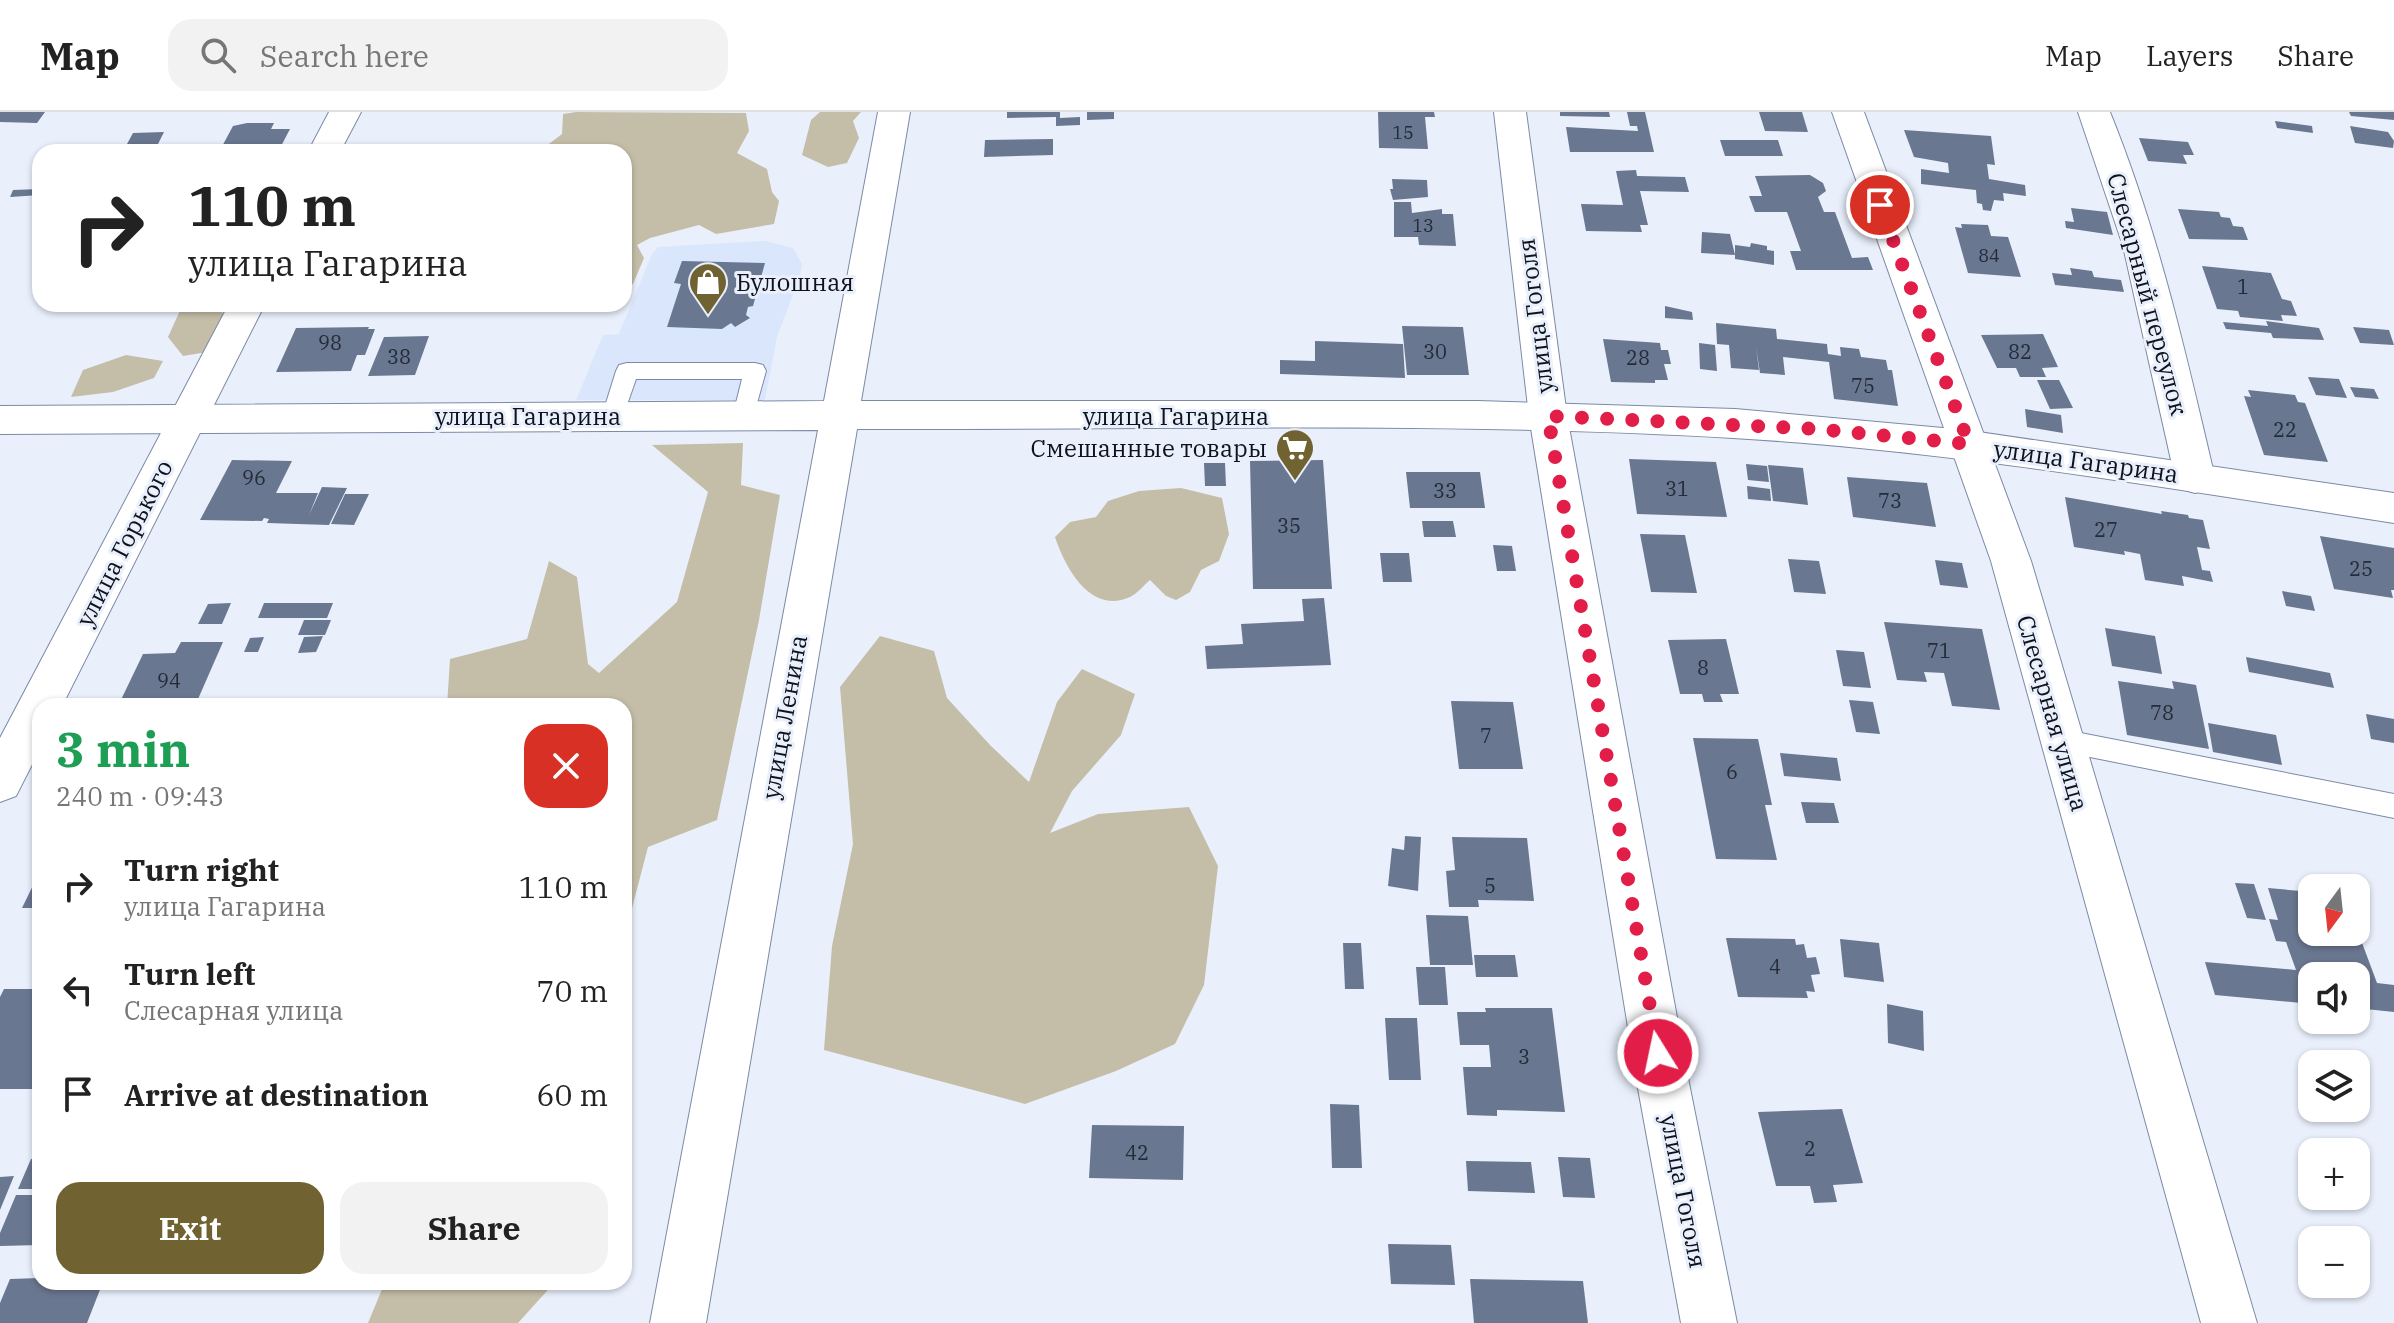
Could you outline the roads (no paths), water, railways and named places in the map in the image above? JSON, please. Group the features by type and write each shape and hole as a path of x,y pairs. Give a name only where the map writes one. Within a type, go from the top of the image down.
{"street":[{"path":"328,144 345,112"},
{"name":"улица Ленина","path":"678,1323 894,112"},
{"name":"улица Гоголя","path":"1510,112 1534,327 1548,416 1663,1083 1709,1323"},
{"name":"Слесарная улица","path":"1848,112 2011,561 2229,1323"},
{"name":"Слесарный переулок","path":"2094,112 2120,182 2155,299 2195,478"},
{"name":"улица Горького","path":"44,698 243,312"},
{"name":"улица Гагарина","path":"0,420 744,415 1548,416 1802,428 1969,444 2394,508"},
{"name":"улица Горького","path":"0,782 32,720"}],"lane":[{"path":"2060,740 2394,806"}],"place":[{"name":"Булошная","path":"708,316"},
{"name":"Смешанные товары","path":"1295,482"}]}
